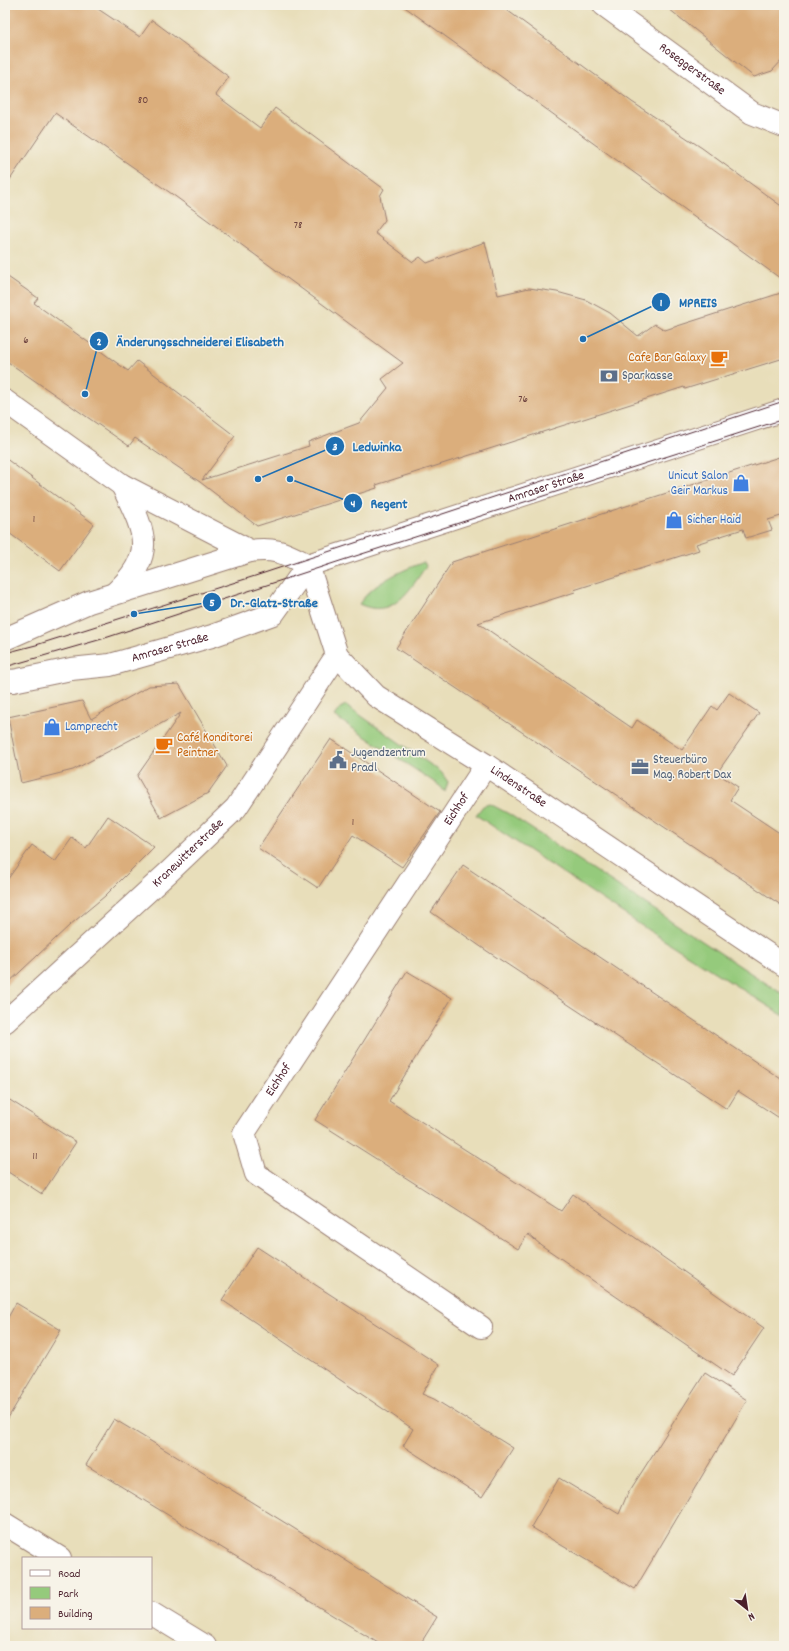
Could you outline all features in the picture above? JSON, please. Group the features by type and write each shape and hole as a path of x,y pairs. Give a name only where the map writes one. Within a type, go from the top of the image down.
{"street":[{"name":"Roseggerstraße","path":"604,5 752,113 784,126"},
{"path":"5,401 122,485 250,551"},
{"name":"Amraser Straße","path":"5,680 13,681 71,669 110,666 212,636 273,614 308,565 784,410"},
{"path":"113,595 137,570 144,545 138,521 122,485"},
{"path":"5,639 89,602 250,551 270,549 283,553 308,565"},
{"name":"Lindenstraße","path":"308,565 337,655 376,696 486,765 784,965"},
{"name":"Kranewitterstraße","path":"5,1022 171,870 236,808 337,655"},
{"name":"Eichhof","path":"481,1326 256,1174 244,1133 486,765"},
{"path":"5,1524 58,1557"},
{"path":"152,1614 205,1646"}],"green space":[{"path":"424,562 426,566 407,593 399,600 382,608 371,608 359,604 372,589 380,583 397,573"},
{"path":"346,705 441,772 448,782 445,792 440,786 334,716 340,708"},
{"path":"490,804 509,814 784,995 784,1016 648,930 476,815 483,806"}],"building":[{"path":"5,5 92,5 140,37 152,20 229,77 216,95 260,128 275,108 384,189 380,196 385,220 375,233 413,262 420,257 427,263 485,242 498,295 529,288 557,292 586,300 610,313 638,336 655,324 665,330 784,292 784,358 685,389 684,387 376,485 377,488 257,526 200,482 135,438 129,446 5,360 5,275 38,298 34,303 128,371 137,361 235,436 202,480 309,446 308,442 359,423 388,388 382,379 403,363 172,194 55,113 5,187"},
{"path":"402,5 500,5 632,102 702,148 784,208 784,281"},
{"path":"664,5 784,5 784,58 772,71 754,77"},
{"path":"779,457 784,474 784,515 768,520 772,530 746,538 743,529 696,544 699,550 574,590 575,592 478,623 632,728 637,720 682,750 712,706 717,710 729,693 759,713 717,773 738,787 730,800 784,836 784,907 396,648 452,562"},
{"path":"5,458 94,524 60,571 5,530"},
{"path":"179,684 227,766 208,793 161,818 137,776 181,713 73,770 21,783 8,717 82,701 91,719 149,686"},
{"path":"331,739 440,812 402,867 353,835 318,888 258,848"},
{"path":"108,816 154,847 105,896 70,925 5,986 5,883 32,845 55,862 72,838 86,848"},
{"path":"463,865 784,1081 784,1121 738,1091 727,1109 487,951 431,912"},
{"path":"407,971 452,998 389,1101 561,1211 573,1194 764,1328 732,1376 541,1245 528,1234 518,1249 315,1120"},
{"path":"5,1097 76,1142 42,1194 5,1170"},
{"path":"257,1247 439,1365 422,1394 434,1399 513,1448 482,1497 403,1446 413,1429 222,1300"},
{"path":"16,1303 61,1330 5,1423 5,1323"},
{"path":"705,1373 747,1400 635,1589 531,1527 559,1478 619,1514 627,1495"},
{"path":"114,1419 437,1617 419,1646 383,1646 86,1465"}],"tram line":[{"path":"5,653 36,645 255,576 784,401"},
{"path":"5,667 102,639 784,419"}],"place":[{"name":"MPREIS","path":"583,339"},
{"name":"Cafe Bar Galaxy","path":"719,358"},
{"name":"Sparkasse","path":"609,376"},
{"name":"Änderungsschneiderei Elisabeth","path":"85,394"},
{"name":"Ledwinka","path":"258,479"},
{"name":"Regent","path":"290,479"},
{"name":"Unicut Salon Geir Markus","path":"741,483"},
{"name":"Sicher Haid","path":"674,520"},
{"name":"Dr.-Glatz-Straße","path":"134,614"},
{"name":"Lamprecht","path":"52,727"},
{"name":"Café Konditorei Peintner","path":"164,745"},
{"name":"Jugendzentrum Pradl","path":"338,760"},
{"name":"Steuerbüro Mag. Robert Dax","path":"640,767"}]}
